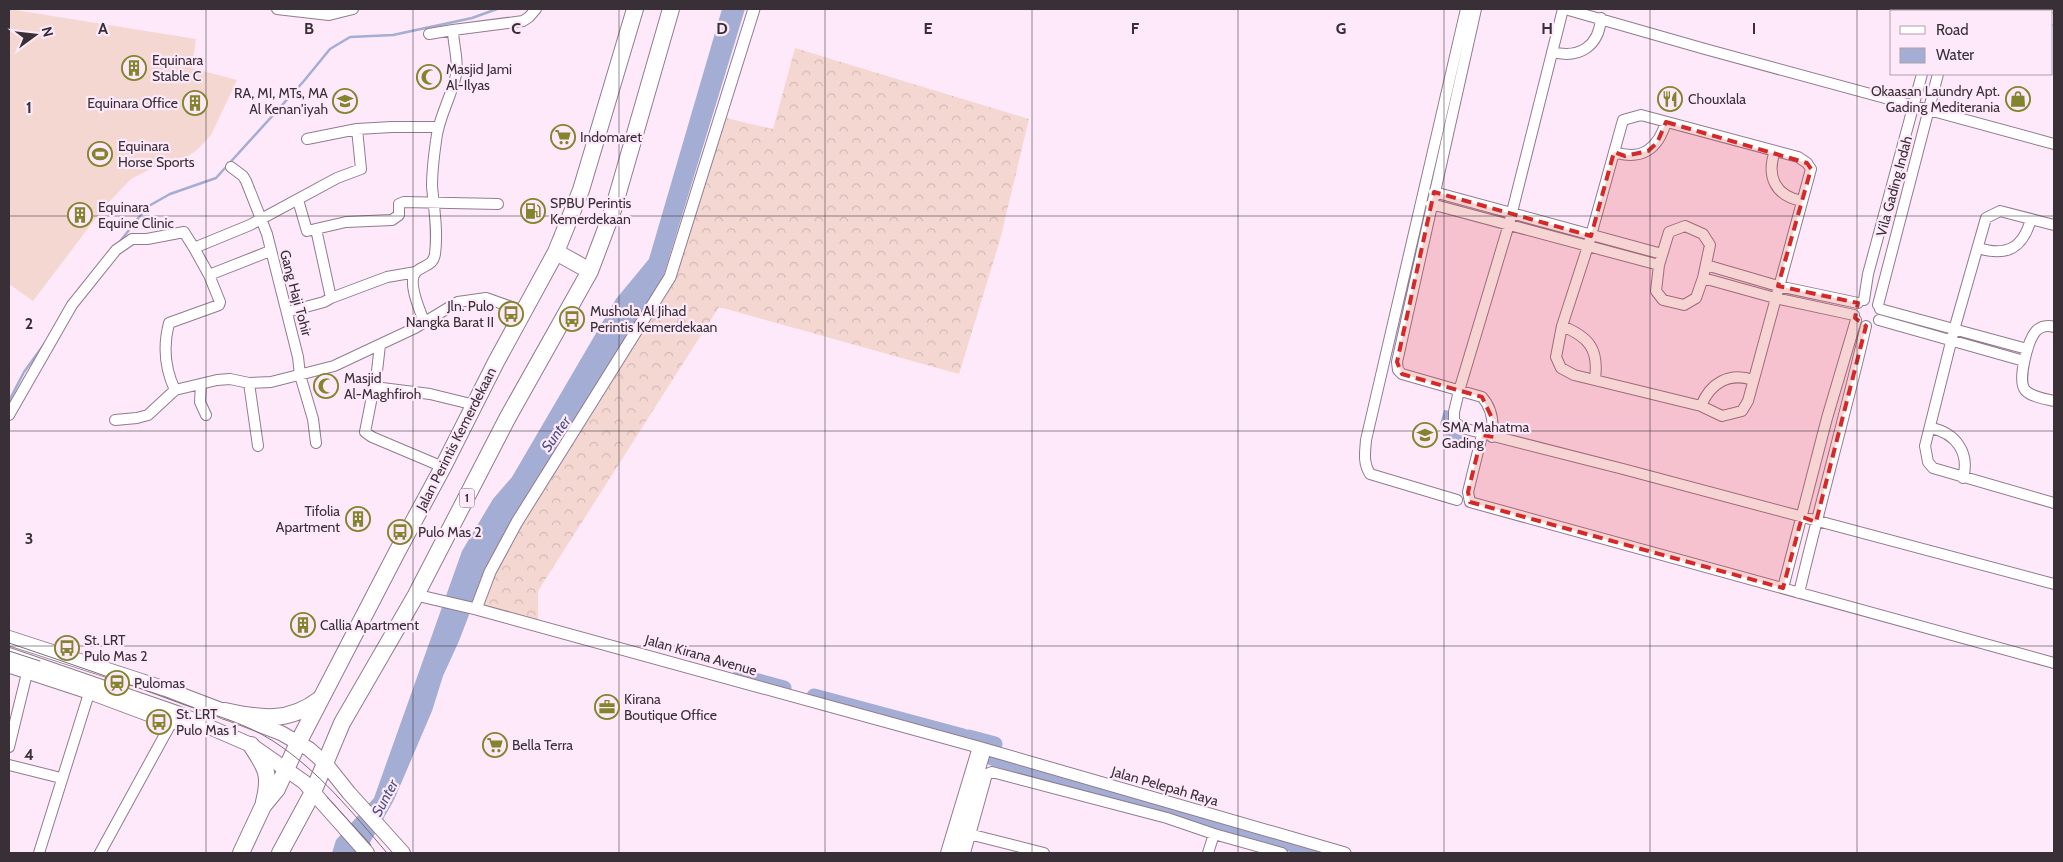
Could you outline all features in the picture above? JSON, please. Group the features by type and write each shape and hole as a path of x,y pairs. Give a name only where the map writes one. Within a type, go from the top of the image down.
{"highway":[{"name":"Jalan Perintis Kemerdekaan","path":"241,853 262,806 277,789 298,743 476,405 523,311 556,252 580,190 635,9"},
{"name":"1","path":"280,853 287,846 313,792 342,723 416,595 508,417 590,271 613,210 671,9"},
{"path":"556,252 590,271"},
{"path":"225,711 259,717 284,716 306,710 322,697"},
{"path":"252,745 263,763 268,778 262,806"}],"main road":[{"path":"9,638 166,689 268,727 298,743 326,763 403,853"},
{"path":"9,655 28,667 174,718 194,720 252,745 286,768 313,792 367,853"}],"street":[{"path":"277,9 303,11 328,16 353,9"},
{"path":"474,609 490,572 517,522 670,277 754,9"},
{"path":"1457,500 1370,474 1364,459 1366,440 1466,9"},
{"path":"1476,9 1397,362 1398,370 1402,374 1475,394 1482,397 1487,403 1493,420 1468,492 1470,502 2054,663"},
{"path":"2054,144 1914,107 1564,9 1511,219 1454,412 1454,421 1462,428 1487,436 1623,469 2054,584"},
{"path":"429,34 523,21 533,13"},
{"path":"1552,52 1572,54 1586,48 1596,38 1601,18"},
{"path":"287,312 324,302 387,277 416,272 432,263 435,257 437,230 432,179 437,127 456,75 453,30"},
{"name":"Vila Gading Indah","path":"1861,302 1922,75"},
{"name":"Vila Gading Indah","path":"1879,311 1938,75"},
{"path":"1641,115 1666,122 1798,157 1807,163 1811,169 1748,401 1742,411 1722,416 1701,406 1574,375 1561,368 1556,357 1562,326 1590,241 1623,120 1641,115"},
{"path":"1614,152 1626,156 1648,151 1657,143 1663,133 1666,122"},
{"path":"308,138 357,129 437,127"},
{"path":"194,248 262,219 337,178 360,169 357,129"},
{"path":"1775,151 1771,162 1772,176 1776,186 1782,193 1802,201"},
{"name":"Gang Haji Tohir","path":"231,167 243,176 246,181 262,219 300,362 300,375 311,407 316,443"},
{"path":"1434,192 1511,219 1590,241 1659,264"},
{"path":"298,200 306,230 346,222 392,220 399,215 401,202 498,204"},
{"path":"1431,204 1511,219"},
{"path":"2054,225 2000,211 1986,218 1982,226 1978,248 1954,330 1925,446 1928,462 1933,468 1962,478 2054,503"},
{"path":"1978,248 1990,252 2001,252 2013,248 2022,241 2031,219"},
{"path":"1685,226 1703,234 1710,245 1703,278 1696,298 1690,303 1684,305 1663,300 1656,291 1659,264 1669,232 1685,226"},
{"path":"316,229 332,298"},
{"path":"9,415 72,305 102,267 125,242 132,239 147,239 184,232 210,275 220,304 168,323 165,343 166,365 175,390"},
{"path":"1590,241 1662,254"},
{"path":"210,275 270,251"},
{"path":"1706,265 1778,286 1861,302 1874,301 1879,311 1951,342 2024,361"},
{"path":"416,272 412,279 413,289 424,321"},
{"path":"1703,278 1855,317 1866,326 1873,325 1879,311"},
{"path":"115,420 148,415 175,390 230,379 249,383 271,382 334,366 415,328 458,302 476,298 497,300 523,311"},
{"path":"1783,588 1855,317 1854,311 1861,302"},
{"path":"1879,311 2027,349"},
{"path":"2054,326 2048,325 2036,331 2027,349 2024,361 2023,385 2026,391 2054,401"},
{"path":"1562,326 1586,338 1594,356 1595,379"},
{"path":"1799,593 1816,522 1847,410 1866,326"},
{"path":"380,345 365,432 372,437 443,467"},
{"path":"1701,406 1705,395 1723,379 1744,377 1753,380"},
{"path":"249,383 258,446"},
{"path":"201,384 200,402 206,415"},
{"path":"374,387 430,394 476,405"},
{"path":"1930,428 1941,430 1958,443 1963,452 1965,462 1962,478"},
{"name":"Jalan Kirana Avenue","path":"416,595 634,652 982,748"},
{"path":"9,667 28,667 9,747"},
{"path":"39,853 90,688"},
{"path":"100,853 174,718"},
{"path":"965,853 964,831 982,748"},
{"name":"Jalan Pelepah Raya","path":"982,748 1344,853"},
{"path":"9,765 61,778"},
{"path":"955,853 986,774 992,772 1167,818 1214,834 1282,853"},
{"path":"964,831 1017,850 1044,853"},
{"path":"946,853 964,831"},
{"path":"1208,853 1214,834"}],"highlighted area":[{"path":"1666,122 1807,163 1811,169 1778,286 1858,303 1855,318 1866,326 1816,522 1802,517 1783,588 1470,502 1468,492 1482,435 1494,437 1493,420 1482,397 1402,374 1397,362 1434,192 1591,236 1614,152 1625,156 1648,151 1657,143"}],"green space":[{"name":"Equinara Horse Sports","path":"9,9 196,39 192,68 237,80 211,135 196,151 188,156 160,164 131,179 105,206 33,301 9,284"},
{"path":"795,48 1029,119 1000,240 959,374 719,307 538,591 538,622 477,606 480,594 670,277 722,117 773,129"}],"water":[{"name":"Sunter","path":"722,9 745,9 662,281 488,565 459,641 443,676 432,711 394,800 364,853 332,853 336,840 374,798 462,551 493,499 512,477 616,299 649,259"},
{"path":"1444,410 1450,411 1449,428 1454,433 1463,436 1461,443 1447,439 1440,424"}],"waterway":[{"path":"118,244 147,207 170,194 216,178 303,82 330,49 350,37 393,35 472,18 497,9"},
{"path":"9,401 24,372 45,343"},
{"path":"740,676 784,688"},
{"path":"814,696 963,736"},
{"path":"969,737 995,744"},
{"path":"992,758 1321,853"}],"tram line":[{"path":"9,643 230,720 263,735 289,752 320,779 387,853"},
{"path":"9,651 40,661"},
{"path":"327,797 371,845"}],"place":[{"name":"Equinara Stable C","path":"134,68"},
{"name":"Masjid Jami Al-Ilyas","path":"429,77"},
{"name":"Chouxlala","path":"1670,99"},
{"name":"Okaasan Laundry Apt. Gading Mediterania","path":"2018,99"},
{"name":"RA, MI, MTs, MA Al Kenan'iyah","path":"345,101"},
{"name":"Equinara Office","path":"195,103"},
{"name":"Indomaret","path":"563,137"},
{"name":"Equinara Horse Sports","path":"100,154"},
{"name":"SPBU Perintis Kemerdekaan","path":"533,211"},
{"name":"Equinara Equine Clinic","path":"80,215"},
{"name":"Jln. Pulo Nangka Barat II","path":"511,314"},
{"name":"Mushola Al Jihad Perintis Kemerdekaan","path":"572,319"},
{"name":"Masjid Al-Maghfiroh","path":"326,386"},
{"name":"SMA Mahatma Gading","path":"1425,435"},
{"name":"Tifolia Apartment","path":"358,519"},
{"name":"Pulo Mas 2","path":"400,532"},
{"name":"Callia Apartment","path":"303,625"},
{"name":"St. LRT Pulo Mas 2","path":"67,648"},
{"name":"Pulomas","path":"117,683"},
{"name":"Kirana Boutique Office","path":"607,707"},
{"name":"St. LRT Pulo Mas 1","path":"159,722"},
{"name":"Bella Terra","path":"495,745"}]}
